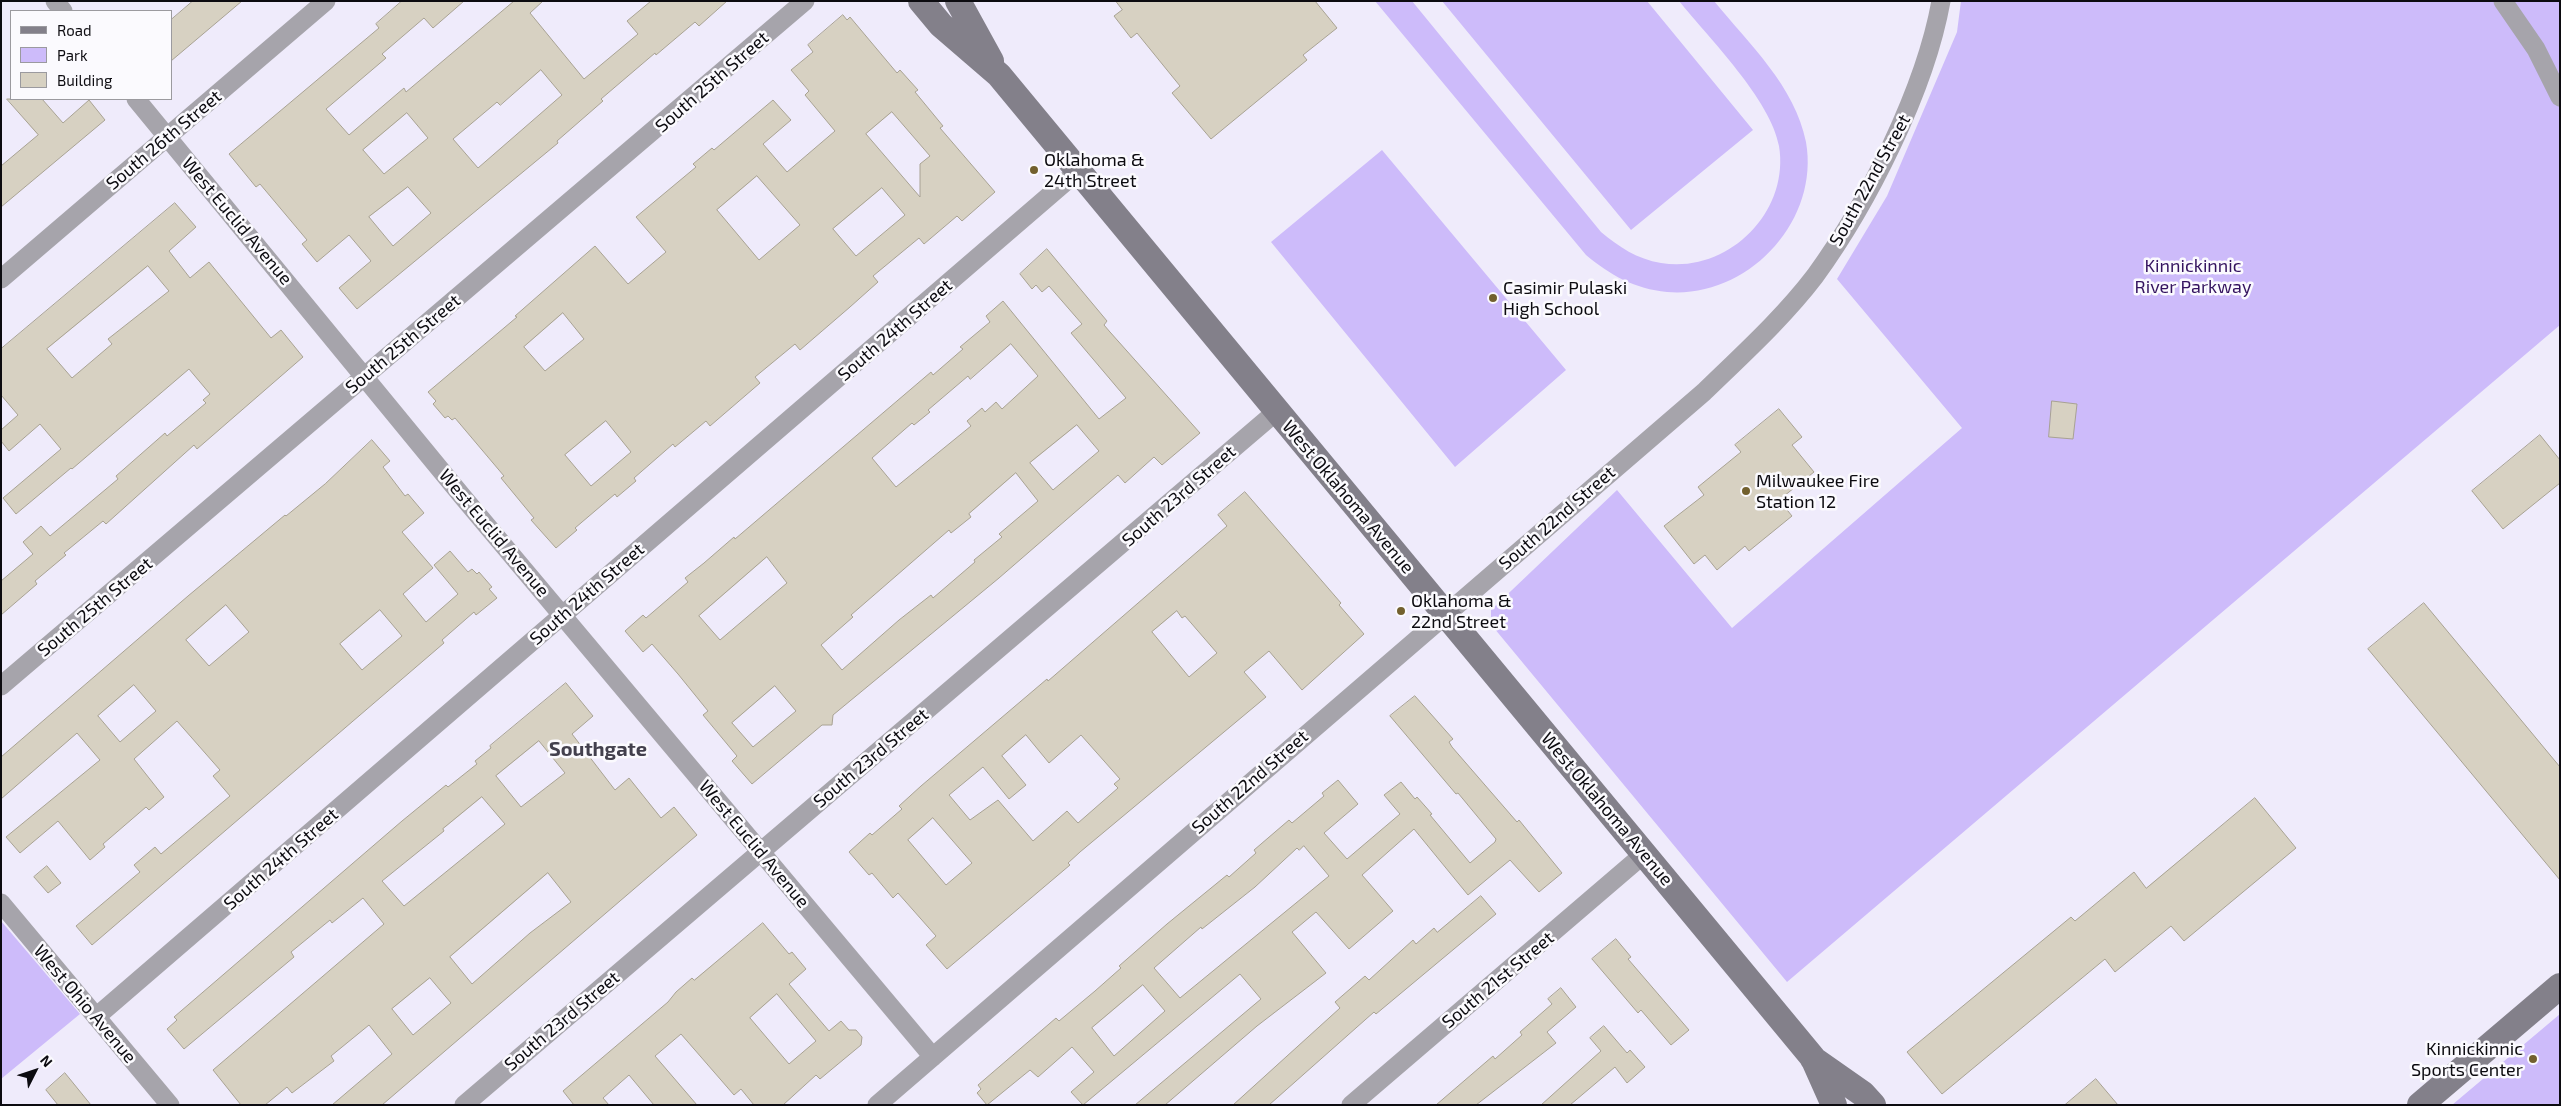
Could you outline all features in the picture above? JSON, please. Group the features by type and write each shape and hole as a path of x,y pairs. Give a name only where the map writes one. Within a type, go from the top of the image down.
{"main road":[{"name":"West Oklahoma Avenue","path":"922,1 941,25 999,75 1445,613 1812,1058 1834,1105"},
{"name":"West Oklahoma Avenue","path":"958,1 999,75"},
{"path":"2420,1105 2560,986"},
{"name":"West Oklahoma Avenue","path":"1812,1058 1863,1094 1873,1105"}],"street":[{"name":"South 26th Street","path":"1,279 326,1"},
{"name":"South 25th Street","path":"1,686 805,1"},
{"name":"South 22nd Street","path":"877,1105 1445,613 1704,392 1753,345 1814,276 1857,210 1910,106 1941,1"},
{"path":"2503,1 2536,49 2560,97"},
{"name":"West Euclid Avenue","path":"137,100 562,616 933,1057"},
{"name":"South 24th Street","path":"96,1017 1078,171"},
{"name":"South 23rd Street","path":"464,1105 1277,411"},
{"name":"South 21st Street","path":"1351,1105 1644,854"},
{"name":"West Ohio Avenue","path":"1,903 170,1105"}],"green space":[{"path":"1375,1 1412,1 1601,232 1622,247 1644,259 1661,263 1685,264 1709,259 1730,248 1749,234 1764,215 1774,194 1780,171 1779,146 1774,128 1764,109 1737,70 1679,1 1714,1 1769,67 1792,102 1800,122 1806,142 1807,172 1801,200 1789,226 1772,250 1750,269 1724,283 1697,291 1667,292 1644,288 1614,275 1586,255"},
{"path":"1442,1 1647,1 1753,130 1631,230"},
{"name":"Kinnickinnic River Parkway","path":"1961,1 2560,1 2560,325 1787,982 1494,628 1491,622 1491,610 1617,490 1732,628 1962,428 1837,279 1887,196 1957,32"},
{"path":"1382,150 1566,370 1455,467 1271,242"},
{"path":"1,921 80,1014 1,1079"},
{"name":"Kinnickinnic Sports Center","path":"2560,1014 2560,1105 2452,1105"}],"building":[{"path":"193,1 242,1 172,60 172,19"},
{"path":"402,1 464,1 433,28 424,18 382,54 386,58 326,109 349,135 404,88 406,92 514,1 543,1 530,13 584,79 638,34 627,21 651,1 727,1 699,26 695,22 656,55 655,53 601,99 603,101 557,141 558,143 357,309 339,288 371,261 349,235 317,262 302,244 307,240 260,184 256,187 229,154 379,28 376,24","holes":["541,70 562,95 478,168 453,139 497,102 500,105","407,113 428,138 384,174 363,150","408,187 431,213 393,246 369,217"]},
{"path":"1116,1 1315,1 1337,28 1303,55 1307,60 1211,139 1172,93 1180,86 1137,33 1131,38 1114,16 1122,10"},
{"path":"843,15 847,20 850,17 897,73 900,70 918,90 915,92 943,126 940,128 995,192 962,221 957,216 924,244 919,238 873,276 878,282 800,350 795,344 755,377 760,383 710,426 706,421 675,447 673,444 634,478 636,481 617,497 615,494 575,528 577,530 556,548 531,520 534,518 501,478 504,476 455,418 452,420 448,416 445,418 433,404 436,401 428,392 517,317 515,316 595,246 628,284 666,252 636,217 696,167 693,164 712,148 714,150 773,100 791,120 763,144 787,172 835,131 805,95 809,91 791,70 813,52 808,45","holes":["892,112 930,156 920,164 920,197 866,134","757,176 800,225 759,260 717,210","882,188 905,215 856,256 833,229","563,313 584,339 545,371 524,347","606,421 631,452 591,486 565,455"]},
{"path":"7,99 43,100 63,123 89,100 105,120 1,207 1,166 38,135"},
{"path":"175,203 196,227 169,251 190,278 209,262 271,338 281,330 303,357 197,449 194,445 106,524 103,521 64,553 66,555 35,581 37,584 1,615 1,581 33,554 23,542 41,526 50,536 118,479 116,476 165,433 167,436 206,403 203,400 210,394 189,369 16,514 3,498 61,449 40,424 9,451 1,441 1,430 18,415 1,395 1,349","holes":["148,266 169,291 108,339 112,344 72,378 47,349"]},
{"path":"1047,249 1107,321 1104,325 1200,433 1162,465 1154,457 1125,483 1118,475 999,578 833,715 832,725 822,725 752,784 732,761 737,756 703,715 708,711 678,674 652,644 643,652 625,631 643,615 646,618 688,582 685,578 734,537 735,539 931,372 933,375 963,349 960,347 990,322 986,316 1003,301 1099,419 1126,398 1071,333 1082,324 1049,286 1042,292 1036,285 1032,289 1020,274","holes":["1011,344 1038,376 1002,409 996,402 985,412 982,408 967,421 971,426 896,487 872,458 912,423 914,425 930,412 928,410 968,376 970,379","1077,425 1099,451 1053,490 1030,463","1016,473 1038,501 999,534 1002,537 974,560 975,562 933,598 931,595 899,620 842,670 821,645 853,617 851,615 949,530 951,533 971,517 969,514","767,557 787,583 720,640 699,616","775,686 796,711 753,747 732,723"]},
{"path":"2052,401 2077,404 2073,439 2049,437"},
{"name":"Milwaukee Fire Station 12","path":"1779,409 1802,437 1792,445 1814,472 1779,500 1792,516 1749,551 1745,546 1717,570 1705,555 1694,564 1664,526 1704,495 1698,487 1741,452 1735,445"},
{"path":"2540,435 2560,460 2560,483 2503,529 2472,491"},
{"path":"372,440 390,461 383,467 405,496 408,494 424,513 402,532 433,568 403,594 426,622 458,594 434,565 450,551 468,572 472,569 477,574 479,572 492,587 489,589 497,598 476,615 474,612 442,640 444,643 92,945 76,926 140,872 134,865 155,847 161,854 230,796 213,776 220,770 177,721 134,759 164,797 149,810 146,807 103,844 105,847 90,860 58,821 20,853 6,837 100,760 77,733 1,799 1,757 188,596 325,484","holes":["226,605 249,632 209,666 186,640","380,610 402,636 362,670 340,644","134,685 156,711 120,742 98,716"]},
{"path":"1245,492 1341,603 1339,605 1364,634 1302,690 1269,651 1244,672 1266,697 1080,852 1068,863 1070,865 947,969 926,945 936,936 898,893 893,898 872,873 869,875 849,852 870,833 872,835 902,809 899,806 921,786 1047,679 1048,681 1227,526 1218,515","holes":["1177,611 1182,618 1185,616 1217,653 1189,677 1152,632","1026,735 1049,763 1081,735 1120,779 1114,784 1118,788 1078,823 1067,811 1033,841 998,800 970,820 949,795 983,767 1009,799 1026,785 1002,756","933,818 972,863 946,885 908,840"]},
{"path":"2424,603 2560,767 2560,880 2368,649"},
{"path":"566,683 593,716 572,734 615,790 629,778 661,818 674,807 697,835 382,1105 332,1105 392,1054 369,1025 331,1056 334,1061 292,1093 287,1087 265,1105 241,1105 213,1070 384,924 363,898 332,923 330,920 291,952 294,957 184,1049 167,1029 177,1020 174,1017 402,821 446,785 448,787 477,764 475,761 491,748 490,746","holes":["539,741 565,773 521,807 496,776","482,797 505,824 404,906 382,881 444,831 443,829","548,873 571,902 530,933 472,984 450,957","430,978 451,1003 413,1035 392,1009"]},
{"path":"1415,696 1453,739 1449,742 1452,747 1517,822 1519,820 1562,873 1539,892 1510,860 1468,895 1414,829 1362,875 1393,911 1349,949 1316,912 1292,932 1326,973 1257,1026 1165,1105 1135,1105 1261,999 1240,974 1083,1105 1071,1092 1094,1072 1072,1047 1038,1077 1030,1070 987,1105 977,1093 981,1089 978,1085 1056,1018 1059,1021 1095,991 1121,968 1119,966 1167,924 1227,875 1229,877 1256,853 1254,850 1289,820 1292,823 1324,796 1322,793 1338,780 1358,804 1324,833 1347,859 1400,814 1384,795 1401,782 1415,799 1417,797 1432,814 1430,815 1470,863 1495,842 1496,839 1458,793 1456,794 1390,716","holes":["1304,846 1329,876 1180,998 1154,968 1201,927 1202,929 1255,887 1297,848 1299,850","1143,985 1165,1011 1114,1056 1092,1028"]},
{"path":"2255,798 2296,848 2184,941 2171,926 2115,972 2105,959 1942,1094 1907,1052 2071,917 2075,921 2134,872 2146,888"},
{"path":"47,866 61,883 48,893 34,877"},
{"path":"1481,896 1496,914 1376,1014 1374,1012 1269,1105 1233,1105 1340,1008 1335,1002 1365,976 1369,980 1413,940 1416,944 1434,928 1437,932"},
{"path":"763,923 789,954 792,952 806,969 789,984 829,1031 841,1021 849,1030 856,1030 862,1037 861,1045 820,1079 816,1075 783,1105 754,1105 741,1089 734,1095 681,1034 655,1056 697,1105 654,1105 629,1075 603,1098 609,1105 574,1105 563,1091 668,1002 692,978 694,980","holes":["777,994 816,1041 789,1064 750,1018"]},
{"path":"1616,939 1631,957 1628,959 1689,1030 1671,1045 1641,1010 1638,1013 1592,959"},
{"path":"1561,988 1576,1007 1547,1032 1556,1043 1476,1105 1436,1105 1493,1056 1495,1059 1522,1035 1520,1032 1552,1004 1548,999"},
{"path":"1604,1026 1627,1053 1630,1050 1645,1067 1627,1083 1615,1067 1570,1105 1541,1105 1601,1051 1590,1038"},
{"path":"65,1073 91,1105 58,1105 46,1090"},
{"path":"2096,1079 2118,1105 2065,1105"}],"place":[{"name":"Oklahoma & 24th Street","path":"1034,170"},
{"name":"Casimir Pulaski High School","path":"1493,298"},
{"name":"Milwaukee Fire Station 12","path":"1746,491"},
{"name":"Oklahoma & 22nd Street","path":"1401,611"},
{"name":"Kinnickinnic Sports Center","path":"2533,1059"}],"district":[{"name":"Southgate","path":"598,749"}]}
